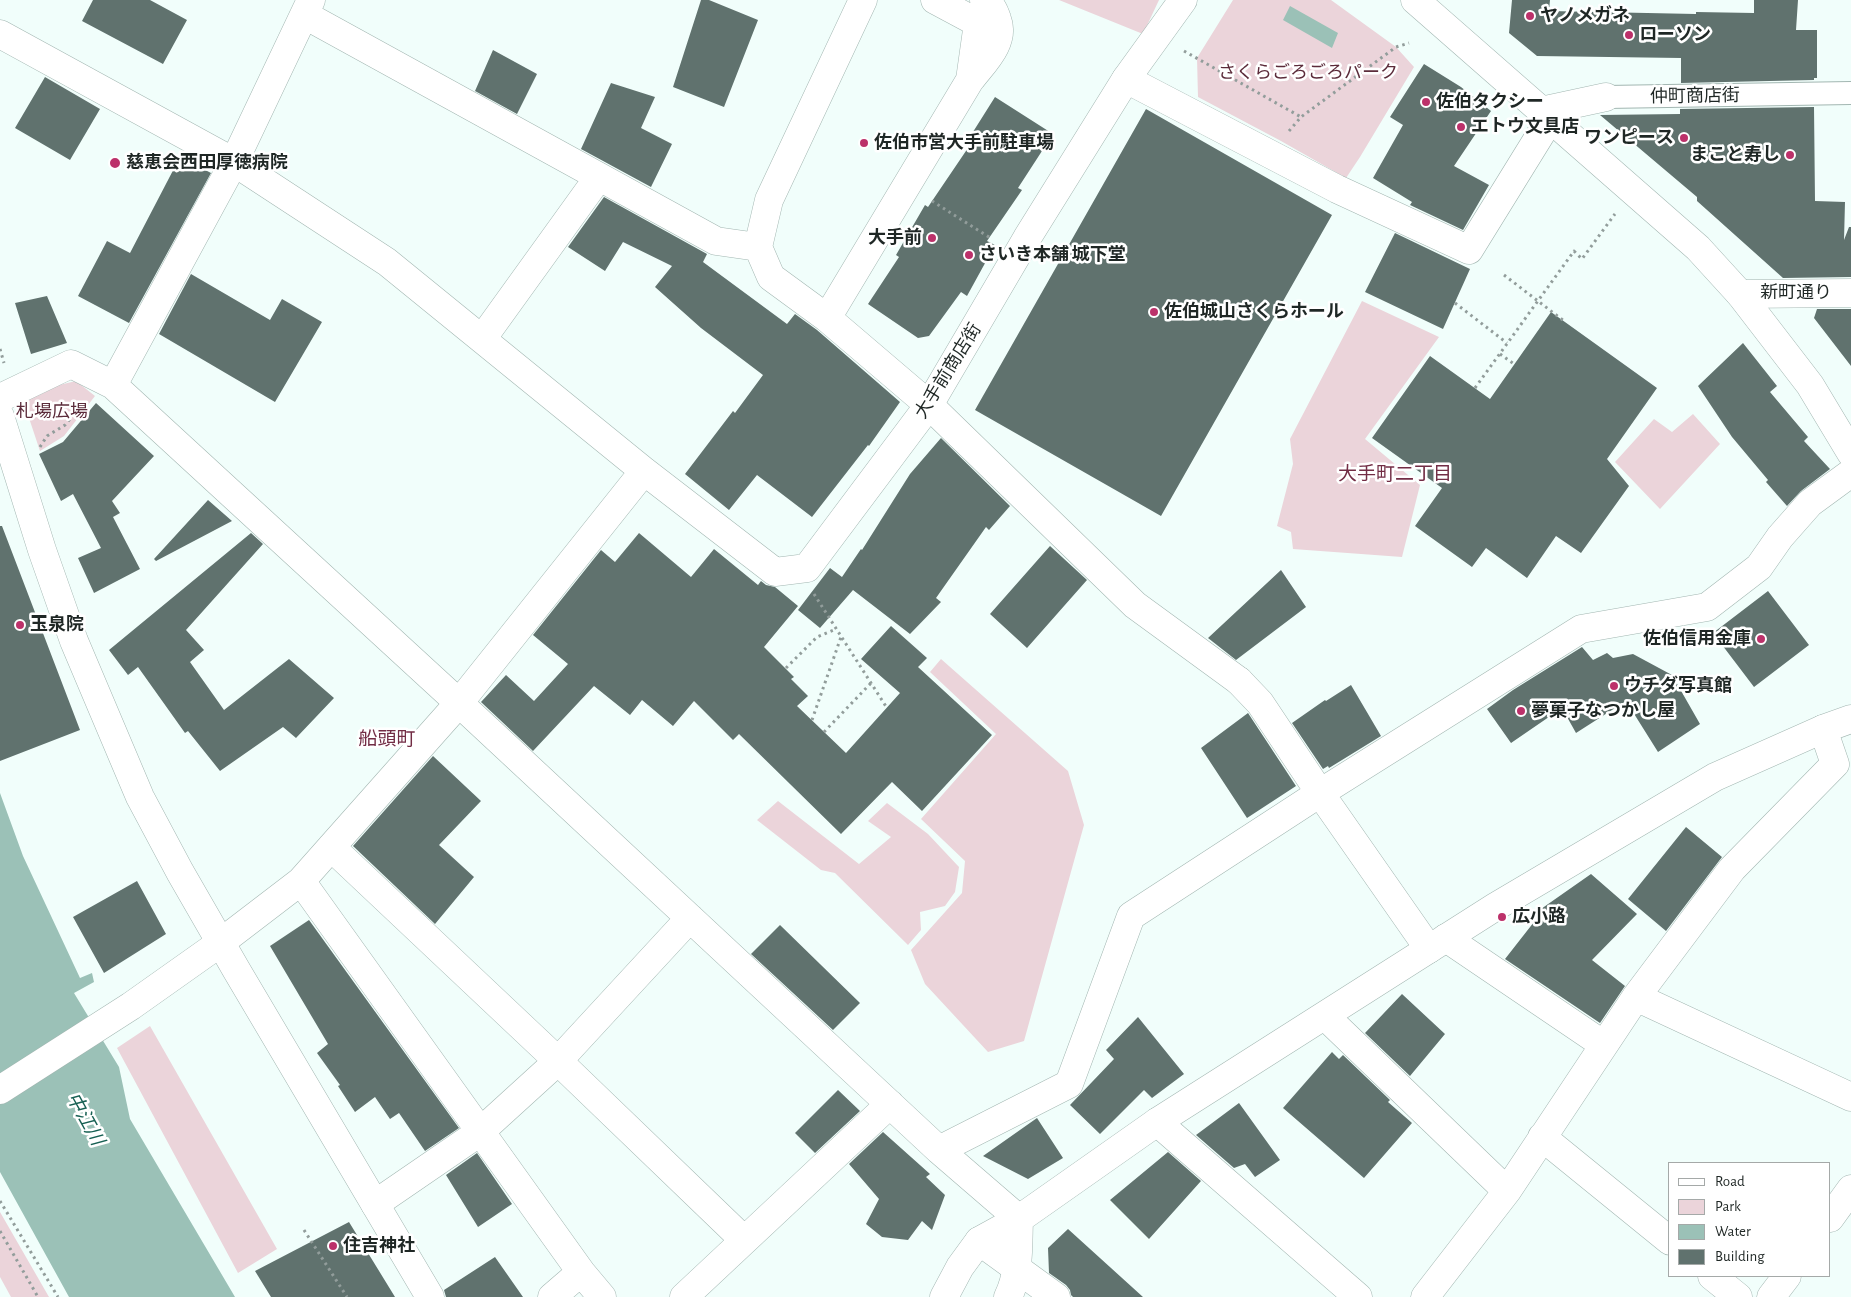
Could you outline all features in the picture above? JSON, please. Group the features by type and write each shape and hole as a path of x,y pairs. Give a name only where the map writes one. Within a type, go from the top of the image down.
{"street":[{"path":"863,0 769,200 758,247 771,277 827,318 929,405 1134,605 1238,681 1260,703 1320,793 1438,944 1604,1045"},
{"path":"935,0 978,23 970,80"},
{"path":"827,318 970,80 995,48 1001,28 993,6 984,0"},
{"name":"大手前商店街","path":"0,34 234,162 387,262 644,471 775,572 807,568 929,405 1027,238 1126,79 1184,0"},
{"path":"1415,0 1698,248 1740,294 1810,385 1851,453"},
{"path":"101,390 234,162 308,8 598,178 716,241 758,247"},
{"path":"1126,79 1337,189 1469,250 1545,115"},
{"name":"仲町商店街","path":"1545,115 1606,97 1851,93"},
{"path":"482,339 598,178"},
{"name":"新町通り","path":"1740,294 1851,293"},
{"path":"0,398 71,364 459,703 939,1150 1020,1219"},
{"path":"0,416 42,550 74,641 140,797 220,943 430,1297"},
{"path":"0,1090 131,1006 220,943 301,881 459,703 644,471"},
{"path":"939,1150 1069,1084 1131,916 1320,793 1581,629 1707,607 1759,567 1780,537 1810,503 1851,473"},
{"path":"944,1297 960,1266 979,1241 1020,1219 1158,1122 1495,907 1715,777 1823,728 1851,719"},
{"path":"1426,1297 1507,1191 1636,997 1732,869 1835,764 1823,728"},
{"path":"331,847 744,1240"},
{"path":"301,881 581,1272 602,1297"},
{"path":"374,1204 480,1132 558,1061 690,918"},
{"path":"1636,997 1851,1097"},
{"path":"1325,1016 1507,1191"},
{"path":"684,1297 890,1104"},
{"path":"1158,1122 1358,1297"},
{"path":"1542,1137 1668,1239"},
{"path":"1831,1217 1851,1189"},
{"path":"1008,1297 1016,1268 1020,1219"},
{"path":"979,1241 1056,1297"},
{"path":"552,1297 581,1272"},
{"path":"1713,1277 1738,1297"},
{"path":"1771,1297 1786,1277"}],"path":[{"path":"1263,150 1281,141 1301,117 1396,47 1409,43"},
{"path":"1184,51 1301,117"},
{"path":"931,201 996,241"},
{"path":"1475,388 1574,251 1582,259 1617,212"},
{"path":"1504,275 1564,321"},
{"path":"1455,303 1507,343"},
{"path":"1500,354 1514,364"},
{"path":"47,436 64,426 101,390"},
{"path":"798,568 887,708"},
{"path":"786,668 817,637 836,629"},
{"path":"812,720 841,636"},
{"path":"824,732 871,683"},
{"path":"0,1201 58,1297"},
{"path":"304,1230 347,1297"},
{"path":"0,1232 38,1297"}],"green space":[{"path":"1059,0 1159,0 1143,34"},
{"name":"さくらごろごろパーク","path":"1233,0 1331,0 1396,47 1414,67 1346,178 1198,97 1197,58"},
{"path":"1362,301 1439,337 1365,439 1420,485 1402,557 1293,549 1291,532 1277,526 1293,464 1290,439"},
{"name":"札場広場","path":"76,381 95,396 64,436 40,451 21,394"},
{"path":"1693,414 1720,444 1660,509 1615,462 1654,419 1672,432"},
{"path":"941,659 1068,771 1084,825 1024,1041 988,1052 925,984 911,950 962,893 965,861 921,819 996,734 930,672"},
{"path":"778,801 859,864 891,837 868,821 887,803 928,834 959,867 955,892 945,906 920,912 921,930 908,945 835,873 821,870 757,820"},
{"path":"150,1026 277,1249 238,1273 117,1048"},
{"path":"0,1212 49,1297 11,1297 0,1277"}],"water":[{"path":"1290,6 1338,33 1332,48 1283,20"},
{"name":"中江川","path":"0,793 23,856 80,978 92,973 94,982 74,993 119,1067 130,1119 235,1297 69,1297 0,1172"}],"building":[{"path":"93,0 150,0 187,20 163,64 82,21"},
{"path":"701,0 709,0 758,20 724,107 673,87"},
{"path":"1512,0 1550,0 1549,11 1696,14 1696,12 1754,13 1754,0 1798,0 1796,30 1817,30 1817,78 1814,78 1814,80 1681,83 1681,58 1537,56 1509,33"},
{"path":"493,50 537,74 517,114 475,91"},
{"path":"1424,64 1461,87 1491,111 1454,166 1489,185 1463,230 1410,205 1412,202 1373,178 1403,125 1390,117"},
{"path":"45,77 100,109 70,160 15,128"},
{"path":"611,83 655,97 641,128 672,144 651,187 581,149"},
{"path":"995,97 1053,134 1018,188 1022,190 987,241 995,245 967,296 961,292 929,336 918,338 868,304 899,257 896,255 925,205 928,207 970,145 966,143"},
{"path":"1814,107 1815,201 1845,202 1844,240 1849,227 1851,227 1851,277 1783,278 1697,201 1697,197 1600,115 1680,114 1680,109"},
{"name":"佐伯城山さくらホール","path":"1146,109 1332,215 1161,516 975,410"},
{"path":"180,157 211,173 129,323 78,296 107,241 130,253"},
{"path":"604,197 707,254 703,262 787,324 795,314 817,330 900,402 869,446 812,517 757,475 729,510 685,474 733,411 735,413 763,375 701,328 655,287 672,266 623,242 605,271 568,247"},
{"path":"1395,233 1470,269 1443,329 1365,292"},
{"path":"191,274 270,320 282,299 322,322 275,402 159,334"},
{"path":"47,296 67,343 31,354 15,303"},
{"path":"1817,309 1851,309 1851,366 1814,318"},
{"path":"1551,312 1657,388 1607,459 1629,486 1581,553 1556,536 1527,578 1486,548 1472,567 1415,526 1442,488 1372,438 1430,356 1490,399"},
{"path":"1743,343 1777,386 1770,392 1808,437 1804,441 1830,469 1801,491 1787,506 1732,437 1698,386"},
{"path":"96,403 154,456 112,501 120,513 113,517 140,569 94,593 78,558 101,548 73,494 61,501 39,454 63,442"},
{"path":"941,438 1010,506 989,530 986,527 936,598 941,602 910,634 853,590 820,628 798,610 830,568 842,577 862,550 910,474"},
{"path":"208,500 232,521 156,561 154,559"},
{"name":"玉泉院","path":"0,526 2,526 80,730 0,761"},
{"path":"251,533 263,544 186,630 204,650 190,662 224,710 289,659 334,698 296,738 283,727 220,771 188,731 185,733 138,667 128,675 109,650"},
{"path":"639,533 691,577 714,549 758,585 761,581 766,585 775,587 798,606 764,647 794,677 791,679 808,696 797,706 846,753 900,693 861,659 891,626 927,658 918,667 992,735 922,811 892,782 841,834 739,734 733,740 694,701 673,726 642,700 630,715 594,686 533,751 481,702 506,675 534,701 568,664 533,635 601,550 615,562"},
{"path":"1050,546 1087,580 1027,648 990,614"},
{"path":"1281,570 1306,607 1236,660 1208,638"},
{"name":"佐伯信用金庫","path":"1768,591 1809,645 1754,687 1713,633"},
{"name":"ウチダ写真館","path":"1582,647 1593,660 1607,653 1613,658 1633,654 1672,675 1700,724 1658,752 1626,701 1576,733 1562,708 1511,743 1487,709 1513,690"},
{"path":"1351,685 1381,736 1329,768 1328,766 1323,769 1292,723"},
{"path":"1248,713 1296,786 1247,818 1201,748"},
{"path":"433,756 481,801 439,845 474,877 435,924 353,846"},
{"path":"1686,827 1722,857 1666,931 1628,899"},
{"path":"1591,874 1637,914 1592,960 1625,986 1600,1023 1505,959 1541,913 1541,909"},
{"path":"137,881 166,934 104,973 73,917"},
{"path":"309,920 459,1128 425,1151 399,1113 390,1119 375,1097 355,1112 338,1086 340,1085 317,1053 328,1044 270,946"},
{"path":"780,925 860,1003 833,1030 751,954"},
{"path":"1402,994 1445,1034 1410,1076 1365,1033"},
{"path":"1138,1017 1184,1074 1152,1098 1144,1090 1100,1134 1070,1105 1114,1059 1106,1050"},
{"path":"1332,1052 1339,1059 1343,1055 1390,1100 1388,1102 1412,1123 1364,1178 1283,1108"},
{"path":"838,1090 860,1111 815,1153 795,1133"},
{"path":"1239,1103 1280,1160 1255,1177 1245,1164 1234,1168 1196,1135"},
{"path":"1037,1118 1063,1158 1028,1179 983,1156"},
{"path":"883,1132 930,1174 926,1177 945,1195 932,1230 922,1221 908,1240 882,1237 866,1224 879,1199 849,1164"},
{"path":"1168,1152 1201,1181 1149,1239 1110,1200"},
{"path":"477,1153 512,1204 478,1227 446,1175"},
{"name":"住吉神社","path":"349,1222 395,1297 271,1297 255,1271"},
{"path":"1068,1229 1143,1297 1073,1297 1066,1285 1049,1273 1048,1248"},
{"path":"495,1257 523,1297 446,1297 444,1290"}],"place":[{"name":"ヤノメガネ","path":"1530,16"},
{"name":"ローソン","path":"1629,35"},
{"name":"佐伯タクシー","path":"1426,102"},
{"name":"エトウ文具店","path":"1461,127"},
{"name":"ワンピース","path":"1684,138"},
{"name":"佐伯市営大手前駐車場","path":"864,143"},
{"name":"まこと寿し","path":"1790,155"},
{"name":"慈恵会西田厚徳病院","path":"115,163"},
{"name":"大手前","path":"932,238"},
{"name":"さいき本舗 城下堂","path":"969,255"},
{"name":"佐伯城山さくらホール","path":"1154,312"},
{"name":"玉泉院","path":"20,625"},
{"name":"佐伯信用金庫","path":"1761,639"},
{"name":"ウチダ写真館","path":"1614,686"},
{"name":"夢菓子なつかし屋","path":"1521,711"},
{"name":"広小路","path":"1502,917"},
{"name":"住吉神社","path":"333,1246"}],"district":[{"name":"大手町二丁目","path":"1395,474"},
{"name":"船頭町","path":"387,739"}]}
